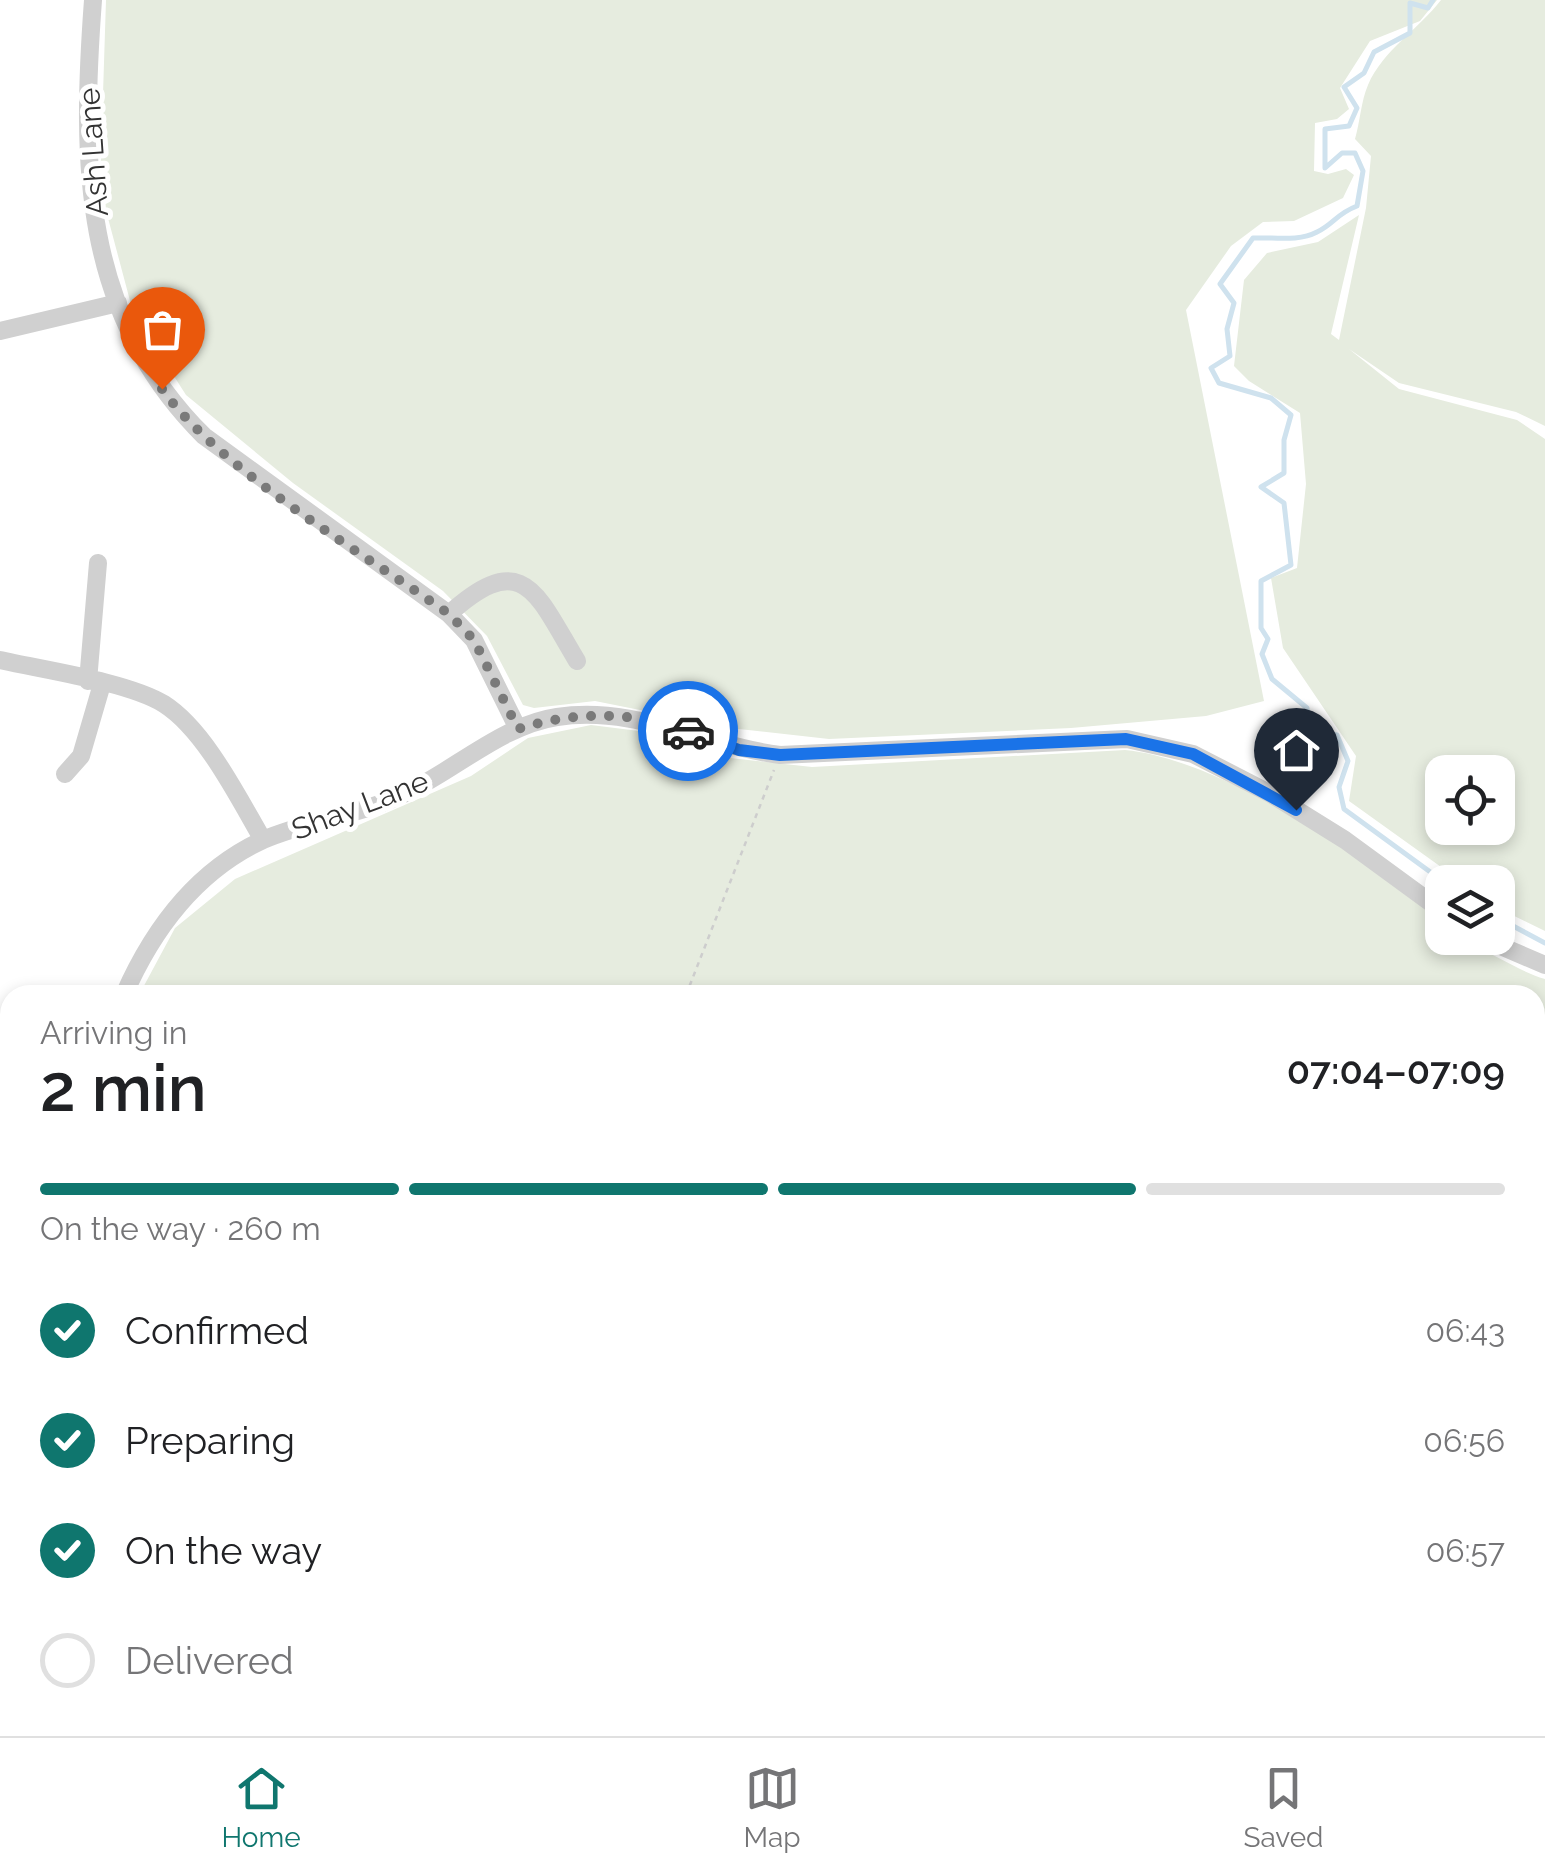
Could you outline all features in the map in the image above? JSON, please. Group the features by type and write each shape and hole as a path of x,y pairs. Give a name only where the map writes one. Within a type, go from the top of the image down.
{"street":[{"name":"Ash Lane","path":"93,0 84,112 89,190 118,303 134,348 148,371 204,436 449,614 474,640 518,729"},
{"path":"0,331 118,303"},
{"path":"65,774 81,756 95,682 98,563"},
{"path":"449,614 476,590 493,582 524,585 538,595 577,661"},
{"path":"0,660 95,682 164,704 215,757 264,840"},
{"name":"Shay Lane","path":"129,985 162,921 213,871 264,840 405,794 518,729 555,717 614,714 671,725 739,750 780,755 1126,739 1193,754 1272,794 1345,840 1425,899"},
{"path":"1515,952 1545,965"}],"path":[{"path":"690,985 780,755"}],"shaded area":[{"path":"106,0 1437,0 1420,21 1370,41 1340,88 1349,109 1337,119 1315,123 1314,171 1328,174 1346,169 1354,175 1343,198 1294,221 1263,222 1231,246 1186,310 1264,701 1206,716 1071,728 829,739 730,728 595,701 534,708 523,705 487,636 443,591 293,483 186,395 133,312 100,188"},
{"path":"1441,0 1545,0 1545,426 1516,412 1399,383 1349,349 1399,389 1517,420 1545,439 1545,931 1515,916 1515,865 1438,865 1349,801 1356,756 1283,648 1271,578 1297,568 1306,484 1300,413 1249,381 1234,366 1244,280 1267,253 1318,242 1359,215 1331,334 1339,340 1366,208 1371,156 1355,139 1368,85 1392,50"},
{"path":"591,725 639,731 730,758 812,767 1125,750 1206,772 1248,792 1373,869 1425,908 1425,955 1494,955 1545,979 1545,985 144,985 175,928 235,879 471,776 528,738"}],"waterway":[{"path":"1425,868 1344,809 1339,787 1348,761 1337,735 1310,730 1307,708 1272,679 1262,654 1268,639 1261,628 1261,581 1291,565 1284,503 1261,487 1284,473 1284,440 1291,415 1271,398 1219,383 1211,368 1230,356 1227,329 1234,303 1220,284 1253,238 1310,235 1357,206 1363,171 1355,153 1342,153 1325,168 1325,129 1349,126 1357,108 1344,87 1364,73 1374,52 1410,33 1410,3 1428,8 1433,0"},
{"path":"1515,927 1545,943"},
{"path":"1545,1100 1545,1108"}],"way so far":[{"path":"162,389 175,408 238,465 449,614 474,640 518,729 555,717 614,714 688,731"}],"route":[{"path":"688,731 739,750 780,755 1126,739 1193,754 1296,810"}]}
